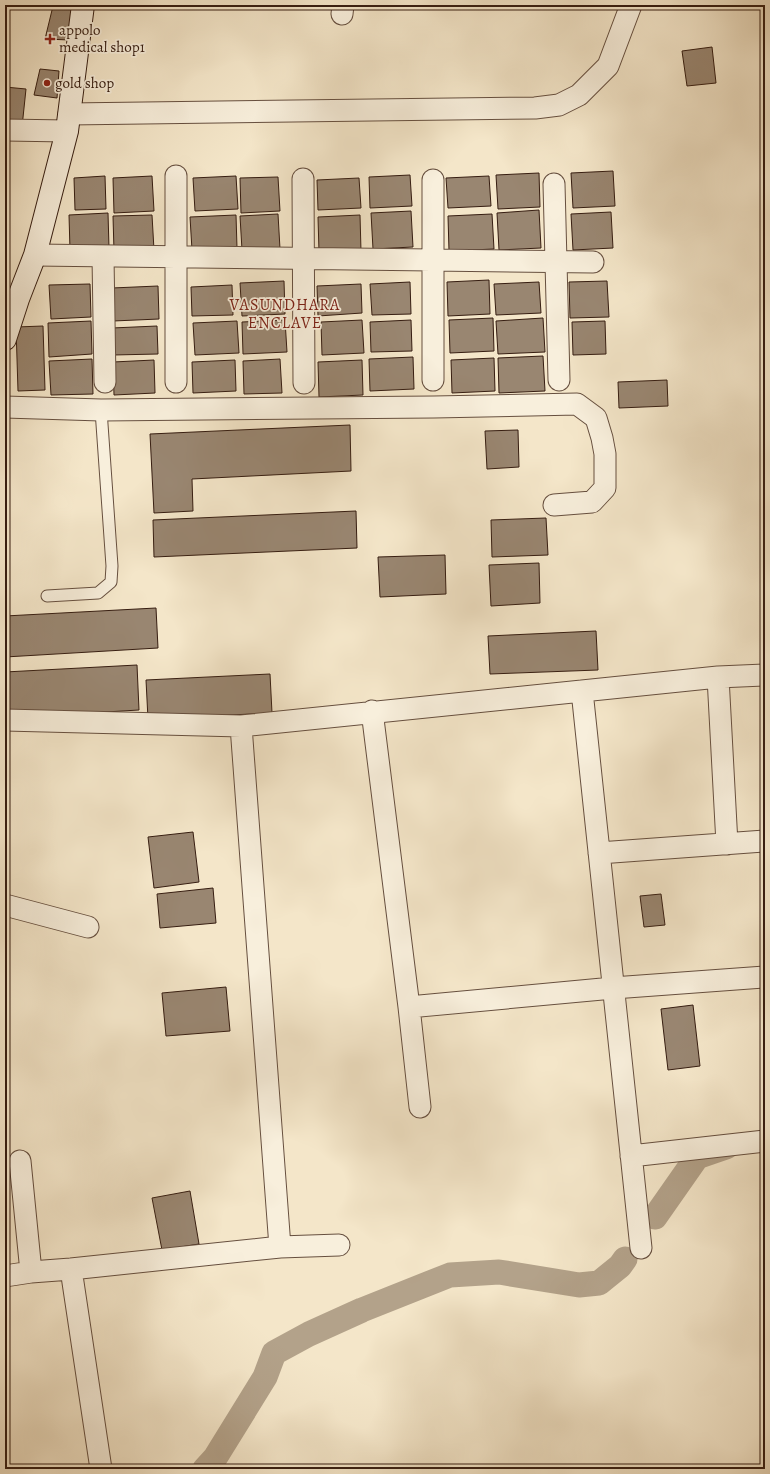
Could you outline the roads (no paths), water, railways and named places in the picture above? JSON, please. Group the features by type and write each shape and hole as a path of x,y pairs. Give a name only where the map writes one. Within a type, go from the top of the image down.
{"street":[{"path":"5,339 11,299 35,255 68,122 83,5"},
{"path":"5,130 68,122 535,108 559,105 579,95 608,66 631,5"},
{"path":"176,176 176,382"},
{"path":"303,178 304,383"},
{"path":"433,180 433,380"},
{"path":"554,184 559,380"},
{"path":"35,255 592,262"},
{"path":"103,257 105,382"},
{"path":"5,407 101,410 577,404 596,418 605,454 605,488 592,502 554,505"},
{"path":"5,720 241,726 372,711 718,677 765,675"},
{"path":"718,677 726,844"},
{"path":"582,691 641,1248"},
{"path":"372,711 409,1006 420,1107"},
{"path":"241,726 280,1247"},
{"path":"599,853 765,841"},
{"path":"5,905 88,927"},
{"path":"409,1006 613,988 765,977"},
{"path":"631,1156 765,1141"},
{"path":"20,1161 31,1272"},
{"path":"5,1276 31,1272 280,1247 339,1245"},
{"path":"71,1269 101,1469"}],"lane":[{"path":"47,596 98,593 111,582 112,566 101,410"}],"waterway":[{"path":"655,1217 697,1157 726,1147"},
{"path":"205,1469 215,1458 265,1377 274,1353 309,1334 362,1310 450,1275 499,1272 579,1285 599,1283 620,1266 625,1259"}],"place":[{"name":"appolo medical shop1","path":"50,39"},
{"name":"gold shop","path":"47,83"}],"district":[{"name":"VASUNDHARA ENCLAVE","path":"285,314"}]}
